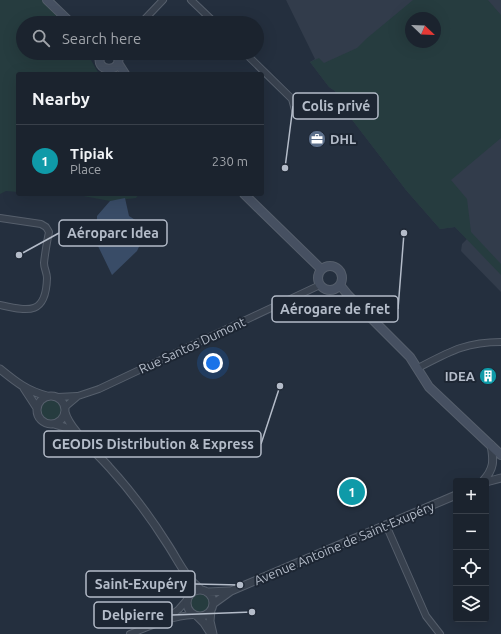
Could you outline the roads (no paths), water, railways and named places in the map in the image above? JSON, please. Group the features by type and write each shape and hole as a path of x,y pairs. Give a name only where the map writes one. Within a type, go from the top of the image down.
{"main road":[{"path":"47,0 64,16"},
{"path":"99,60 103,67 107,69 115,60"},
{"path":"118,60 123,72"},
{"path":"246,196 321,268"},
{"path":"332,265 339,270 342,277 340,285 337,288 326,290 320,285 317,275 321,268 332,265"},
{"path":"340,285 348,295 405,352 418,368 429,387 501,455"}],"street":[{"path":"148,16 164,0"},
{"path":"191,0 208,16"},
{"path":"252,60 292,99 296,114"},
{"path":"0,218 42,224 49,232 44,264 47,278 42,301 34,308 26,310 0,305"},
{"name":"Rue Santos Dumont","path":"65,409 78,396 99,389 320,285"},
{"path":"418,368 464,346 485,342 501,342"},
{"path":"0,369 24,388 36,394 58,397 78,396"},
{"path":"24,388 37,408 40,420 48,424 64,427 79,435"},
{"path":"37,408 40,401 47,396"},
{"path":"58,397 62,401 66,416 79,435 114,473 134,498 168,545 183,571 200,589 208,592 213,599 210,621 212,634"},
{"path":"54,424 58,423 64,417 65,409"},
{"path":"485,478 493,465 494,457 491,445"},
{"path":"493,465 501,461"},
{"path":"489,481 501,478"},
{"name":"Avenue Antoine de Saint-Exupéry","path":"212,607 231,591 386,526 453,495"},
{"path":"386,526 426,616 440,634"},
{"path":"183,571 188,598 187,608 204,623 212,634"},
{"path":"164,620 179,609 196,590 200,589"},
{"name":"Avenue Antoine de Saint-Exupéry","path":"208,592 231,591"},
{"path":"130,634 164,620 182,616 206,615 212,607"}],"water":[{"path":"125,198 129,216 148,228 137,251 112,275 97,244 97,216 110,201"}],"place":[{"name":"DHL","path":"317,139"},
{"name":"Colis privé","path":"285,168"},
{"name":"Aérogare de fret","path":"404,233"},
{"name":"Aéroparc Idea","path":"19,255"},
{"name":"IDEA","path":"488,376"},
{"name":"GEODIS Distribution & Express","path":"280,386"},
{"name":"Tipiak","path":"352,492"},
{"name":"Saint-Exupéry","path":"240,585"},
{"name":"Delpierre","path":"252,612"}]}
